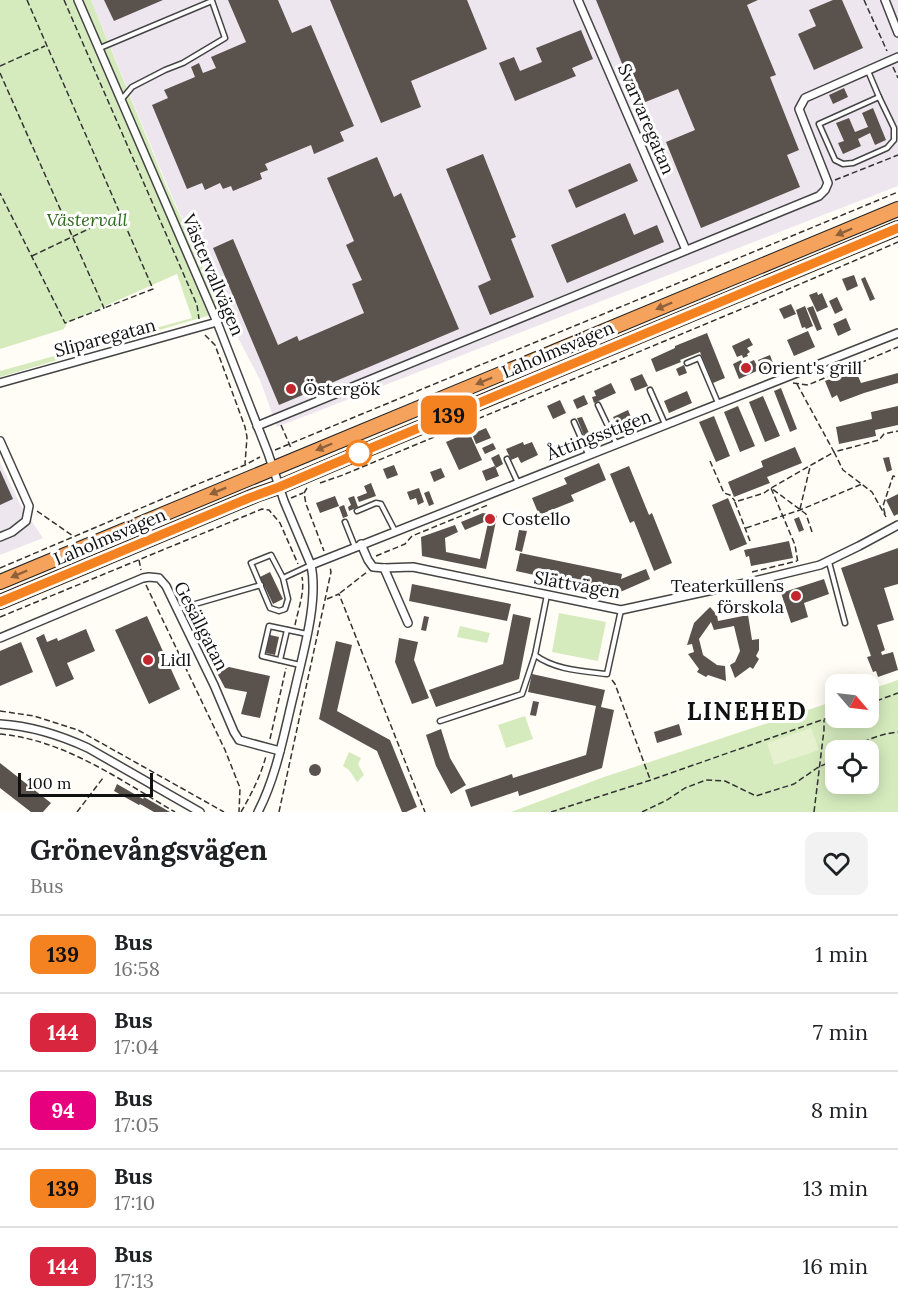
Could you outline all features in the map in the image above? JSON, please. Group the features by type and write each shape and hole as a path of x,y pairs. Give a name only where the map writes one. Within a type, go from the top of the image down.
{"highway":[{"name":"Laholmsvägen","path":"0,582 247,472 273,469 898,209"},
{"name":"Laholmsvägen","path":"0,602 898,228"}],"street":[{"name":"Västervallvägen","path":"78,0 217,322 313,574 307,634 300,665 274,774 258,812"},
{"name":"Svarvaregatan","path":"578,0 686,250"},
{"path":"885,0 898,33"},
{"path":"257,426 819,196 828,183 799,109 805,98 895,59"},
{"name":"Sliparegatan","path":"0,383 217,322"},
{"name":"Åttingsstigen","path":"310,565 898,333"},
{"path":"0,441 29,506 26,521 12,532 0,537"},
{"name":"Slättvägen","path":"373,567 413,567 621,610 750,582 798,565 820,565 898,525"},
{"path":"358,546 373,567"},
{"path":"384,568 408,623"},
{"path":"0,638 143,578"},
{"name":"Gesällgatan","path":"143,578 159,578 166,586 239,740 280,751"},
{"path":"0,724 36,729 71,740 198,811"}],"lane":[{"path":"100,48 212,1 225,38 183,63 132,87 122,99"},
{"path":"868,71 896,128 894,140 887,148 854,163 843,164 835,160 819,124 879,96"},
{"path":"687,363 699,358 718,404"},
{"path":"650,390 666,425"},
{"path":"598,405 616,444"},
{"path":"574,422 588,455"},
{"path":"507,459 518,483"},
{"path":"357,511 376,503 381,504 395,531"},
{"path":"345,522 358,546"},
{"path":"271,555 283,578 288,599 285,609 279,611 270,608 251,563 271,555"},
{"path":"829,561 844,623"},
{"path":"283,578 310,565"},
{"path":"177,609 261,585"},
{"path":"440,721 522,694 535,655 548,595"},
{"path":"535,655 544,662 565,668 607,674 621,610"},
{"path":"300,665 262,656 269,626 307,634"},
{"path":"280,660 287,630"}],"path":[{"path":"0,193 65,323 153,289 27,0"},
{"path":"64,0 197,305 198,316 205,335 215,345 245,427 247,472"},
{"path":"864,0 895,59 898,78"},
{"path":"0,66 46,46"},
{"path":"0,73 104,308"},
{"path":"828,183 898,155"},
{"path":"0,567 193,486 247,472 267,453 898,192"},
{"path":"31,256 121,214"},
{"path":"316,484 343,475 898,242"},
{"path":"788,382 808,385 898,347"},
{"path":"797,384 843,470 872,492 888,521"},
{"path":"735,502 764,493 834,452 879,440 884,434 898,431"},
{"path":"710,461 724,493 730,495 735,502 750,541"},
{"path":"800,510 810,465"},
{"path":"886,518 883,506 894,476 898,477"},
{"path":"746,529 800,510 862,484"},
{"path":"771,488 806,514 812,532"},
{"path":"750,582 752,571 798,565 795,545 771,488"},
{"path":"0,617 262,509 256,495"},
{"path":"368,560 405,544 412,536 487,505"},
{"path":"29,506 73,537"},
{"path":"139,559 143,578 225,750 240,788 239,812"},
{"path":"325,599 339,594 373,567"},
{"path":"339,594 425,812"},
{"path":"607,674 615,684 651,780"},
{"path":"879,700 898,693"},
{"path":"551,812 651,780 824,719 814,812"},
{"path":"867,740 898,732"},
{"path":"0,734 33,739 76,755 175,812"},
{"path":"642,812 706,780 725,781 756,795 794,784 825,764"},
{"path":"77,812 103,778"}],"shaded area":[{"path":"91,0 898,0 898,186 277,427 260,380 224,311 167,185"},
{"path":"0,462 21,506 43,538 0,555"}],"green space":[{"name":"Västervall","path":"0,0 91,0 166,185 224,311 0,377 0,371 192,318 177,274 67,323 64,329 0,349"},
{"path":"559,613 606,622 598,661 552,652"},
{"path":"460,626 490,633 487,643 457,637"},
{"path":"898,680 898,812 511,812 604,777 825,704 825,728 879,728 879,687"},
{"path":"525,716 533,739 506,748 498,725"},
{"path":"811,728 819,750 774,765 767,743"},
{"path":"349,752 361,758 358,764 364,775 357,782 349,770 343,766"}],"building":[{"path":"104,0 163,0 114,21"},
{"path":"228,0 278,0 292,33 311,25 354,126 340,132 344,141 314,154 311,145 265,164 268,170 260,173 262,179 233,191 231,186 223,189 220,183 205,190 202,183 187,189 152,105 168,98 164,90 195,77 191,67 199,63 203,73 216,68 211,57 246,42"},
{"path":"330,0 467,0 487,49 411,81 421,107 381,123"},
{"path":"596,0 758,0 747,5 776,75 770,77 799,150 787,155 800,187 701,228 666,142 695,130 678,89 643,103 639,91 634,93"},
{"path":"833,0 842,0 863,48 814,70 798,34 816,26 809,10"},
{"path":"581,30 593,59 572,68 576,76 515,101 499,63 514,57 520,71 542,62 536,48"},
{"path":"844,88 848,97 833,104 829,95"},
{"path":"873,108 886,140 875,145 870,133 858,139 861,146 843,154 838,143 844,141 836,123 849,118 855,132 868,127 862,113"},
{"path":"483,154 516,237 511,239 534,297 490,315 478,286 491,280 446,169"},
{"path":"377,157 394,197 401,193 459,329 279,405 213,248 233,239 278,345 297,336 299,341 364,313 352,284 362,280 346,245 354,241 327,178"},
{"path":"630,163 638,181 576,208 568,190"},
{"path":"625,213 634,235 657,225 664,242 567,283 551,245"},
{"path":"854,275 858,286 847,291 842,279"},
{"path":"865,277 875,299 870,301 861,279"},
{"path":"817,292 818,295 822,293 828,307 817,312 809,295"},
{"path":"837,297 843,310 835,314 829,301"},
{"path":"791,304 796,314 784,319 779,309"},
{"path":"805,306 813,326 806,329 802,328 796,310"},
{"path":"813,306 822,329 817,331 807,308"},
{"path":"846,318 851,330 838,336 833,324"},
{"path":"808,331 815,347 794,356 787,340"},
{"path":"707,333 725,378 713,383 700,352 656,372 651,359"},
{"path":"749,338 753,345 747,348 750,352 748,356 737,357 732,346"},
{"path":"770,355 774,366 763,371 758,360"},
{"name":"Orient's grill","path":"741,360 743,365 754,360 759,370 739,379 733,364"},
{"path":"684,365 687,373 679,376 676,369"},
{"path":"855,369 861,383 898,373 898,383 840,402 837,395 832,398 825,381"},
{"path":"642,374 648,386 635,391 630,379"},
{"path":"611,383 616,393 594,403 592,397 596,396 594,391"},
{"path":"781,388 797,429 790,432 774,391"},
{"path":"687,391 692,403 669,413 664,401"},
{"path":"584,395 588,404 577,409 573,400"},
{"path":"763,396 780,436 765,442 749,402"},
{"path":"560,400 566,413 553,419 547,406"},
{"path":"738,406 755,446 740,452 724,412"},
{"path":"898,406 898,425 875,430 876,436 839,444 836,427 872,419 871,412"},
{"path":"628,410 633,422 618,428 613,417"},
{"path":"714,416 730,456 716,462 699,422"},
{"path":"582,417 589,433 584,436 577,418"},
{"path":"486,428 491,438 476,444 472,434"},
{"path":"469,432 482,460 459,470 446,442"},
{"path":"523,442 524,445 532,442 538,455 521,463 518,457 511,460 506,449"},
{"path":"493,443 496,449 485,454 482,448"},
{"path":"795,447 802,463 767,477 770,483 734,497 728,482 763,467 761,461"},
{"path":"499,454 503,464 496,468 491,458"},
{"path":"889,457 892,470 887,472 883,458"},
{"path":"599,463 606,480 571,495 574,501 539,515 532,498 567,484 564,478"},
{"path":"394,465 398,475 387,479 383,469"},
{"path":"495,466 499,476 486,481 482,471"},
{"path":"629,466 649,515 652,513 672,563 654,571 634,521 630,523 610,474"},
{"path":"441,468 445,477 434,482 430,472"},
{"path":"0,470 13,499 0,505"},
{"path":"371,483 376,496 359,502 357,497 367,493 364,486"},
{"path":"419,488 424,502 418,505 416,498 410,500 407,492"},
{"path":"429,491 434,504 429,506 424,493"},
{"path":"898,494 898,514 894,516 886,500"},
{"path":"335,496 339,506 320,513 316,503"},
{"path":"354,496 358,507 349,511 348,507 351,505 348,498"},
{"path":"728,498 747,544 730,551 712,505"},
{"path":"344,505 348,516 343,518 339,507"},
{"path":"483,513 497,516 486,569 422,556 421,537 455,525 458,532 445,538 446,552 480,559 488,523 484,522 465,530 461,522"},
{"path":"799,517 804,530 799,532 794,519"},
{"path":"519,530 527,531 522,552 515,550"},
{"path":"789,541 793,558 751,566 749,556 746,557 744,550"},
{"path":"898,548 898,584 884,588 894,620 877,625 885,650 881,652 882,655 893,652 898,670 879,677 876,671 873,672 867,657 871,656 841,568"},
{"path":"520,553 622,574 621,579 646,569 650,579 618,593 516,571"},
{"path":"270,572 283,599 273,604 260,577"},
{"path":"824,579 829,594 804,603 808,617 791,623 781,593"},
{"path":"412,584 511,604 507,621 409,601"},
{"path":"710,607 717,615 718,621 748,615 752,640 759,639 759,650 756,656 759,659 753,669 750,667 735,678 730,665 735,662 740,651 734,626 714,630 711,622 699,639 703,655 717,665 725,666 726,681 708,675 706,677 697,672 699,669 688,654 694,652 692,644 687,645 694,623"},
{"path":"513,614 531,618 519,679 436,707 429,690 503,664"},
{"name":"Lidl","path":"147,616 180,689 149,704 115,630"},
{"path":"424,616 429,617 426,631 421,630"},
{"path":"86,629 95,651 67,663 74,679 56,687 36,638 44,634 47,642 57,638 58,641"},
{"path":"270,635 279,637 275,655 266,653"},
{"path":"399,638 418,642 414,660 429,698 412,704 395,662"},
{"path":"336,641 352,645 337,711 390,740 417,807 406,812 402,812 377,751 319,719"},
{"path":"21,642 33,672 0,686 0,651"},
{"path":"229,667 270,676 260,718 241,714 247,692 225,688 217,673"},
{"path":"532,674 605,690 601,707 614,710 602,768 519,796 518,791 471,807 465,790 512,774 513,778 586,755 596,706 528,692"},
{"path":"533,701 539,702 536,716 530,715"},
{"path":"679,724 682,735 657,743 654,732"},
{"path":"441,729 450,758 466,785 451,794 436,766 426,735"},
{"path":"0,763 51,803 43,812 31,812 0,788"},
{"path":"317,764 320,765 320,775 313,776 310,775 309,768 310,765"},
{"path":"117,784 170,812 154,812 139,805 114,791"}],"bus line":[{"name":"139","path":"0,602 898,228"}],"place":[{"name":"Orient's grill","path":"746,368"},
{"name":"Östergök","path":"291,389"},
{"name":"Costello","path":"490,519"},
{"name":"Teaterkullens förskola","path":"796,596"},
{"name":"Lidl","path":"148,660"}],"district":[{"name":"LINEHED","path":"747,712"}]}
